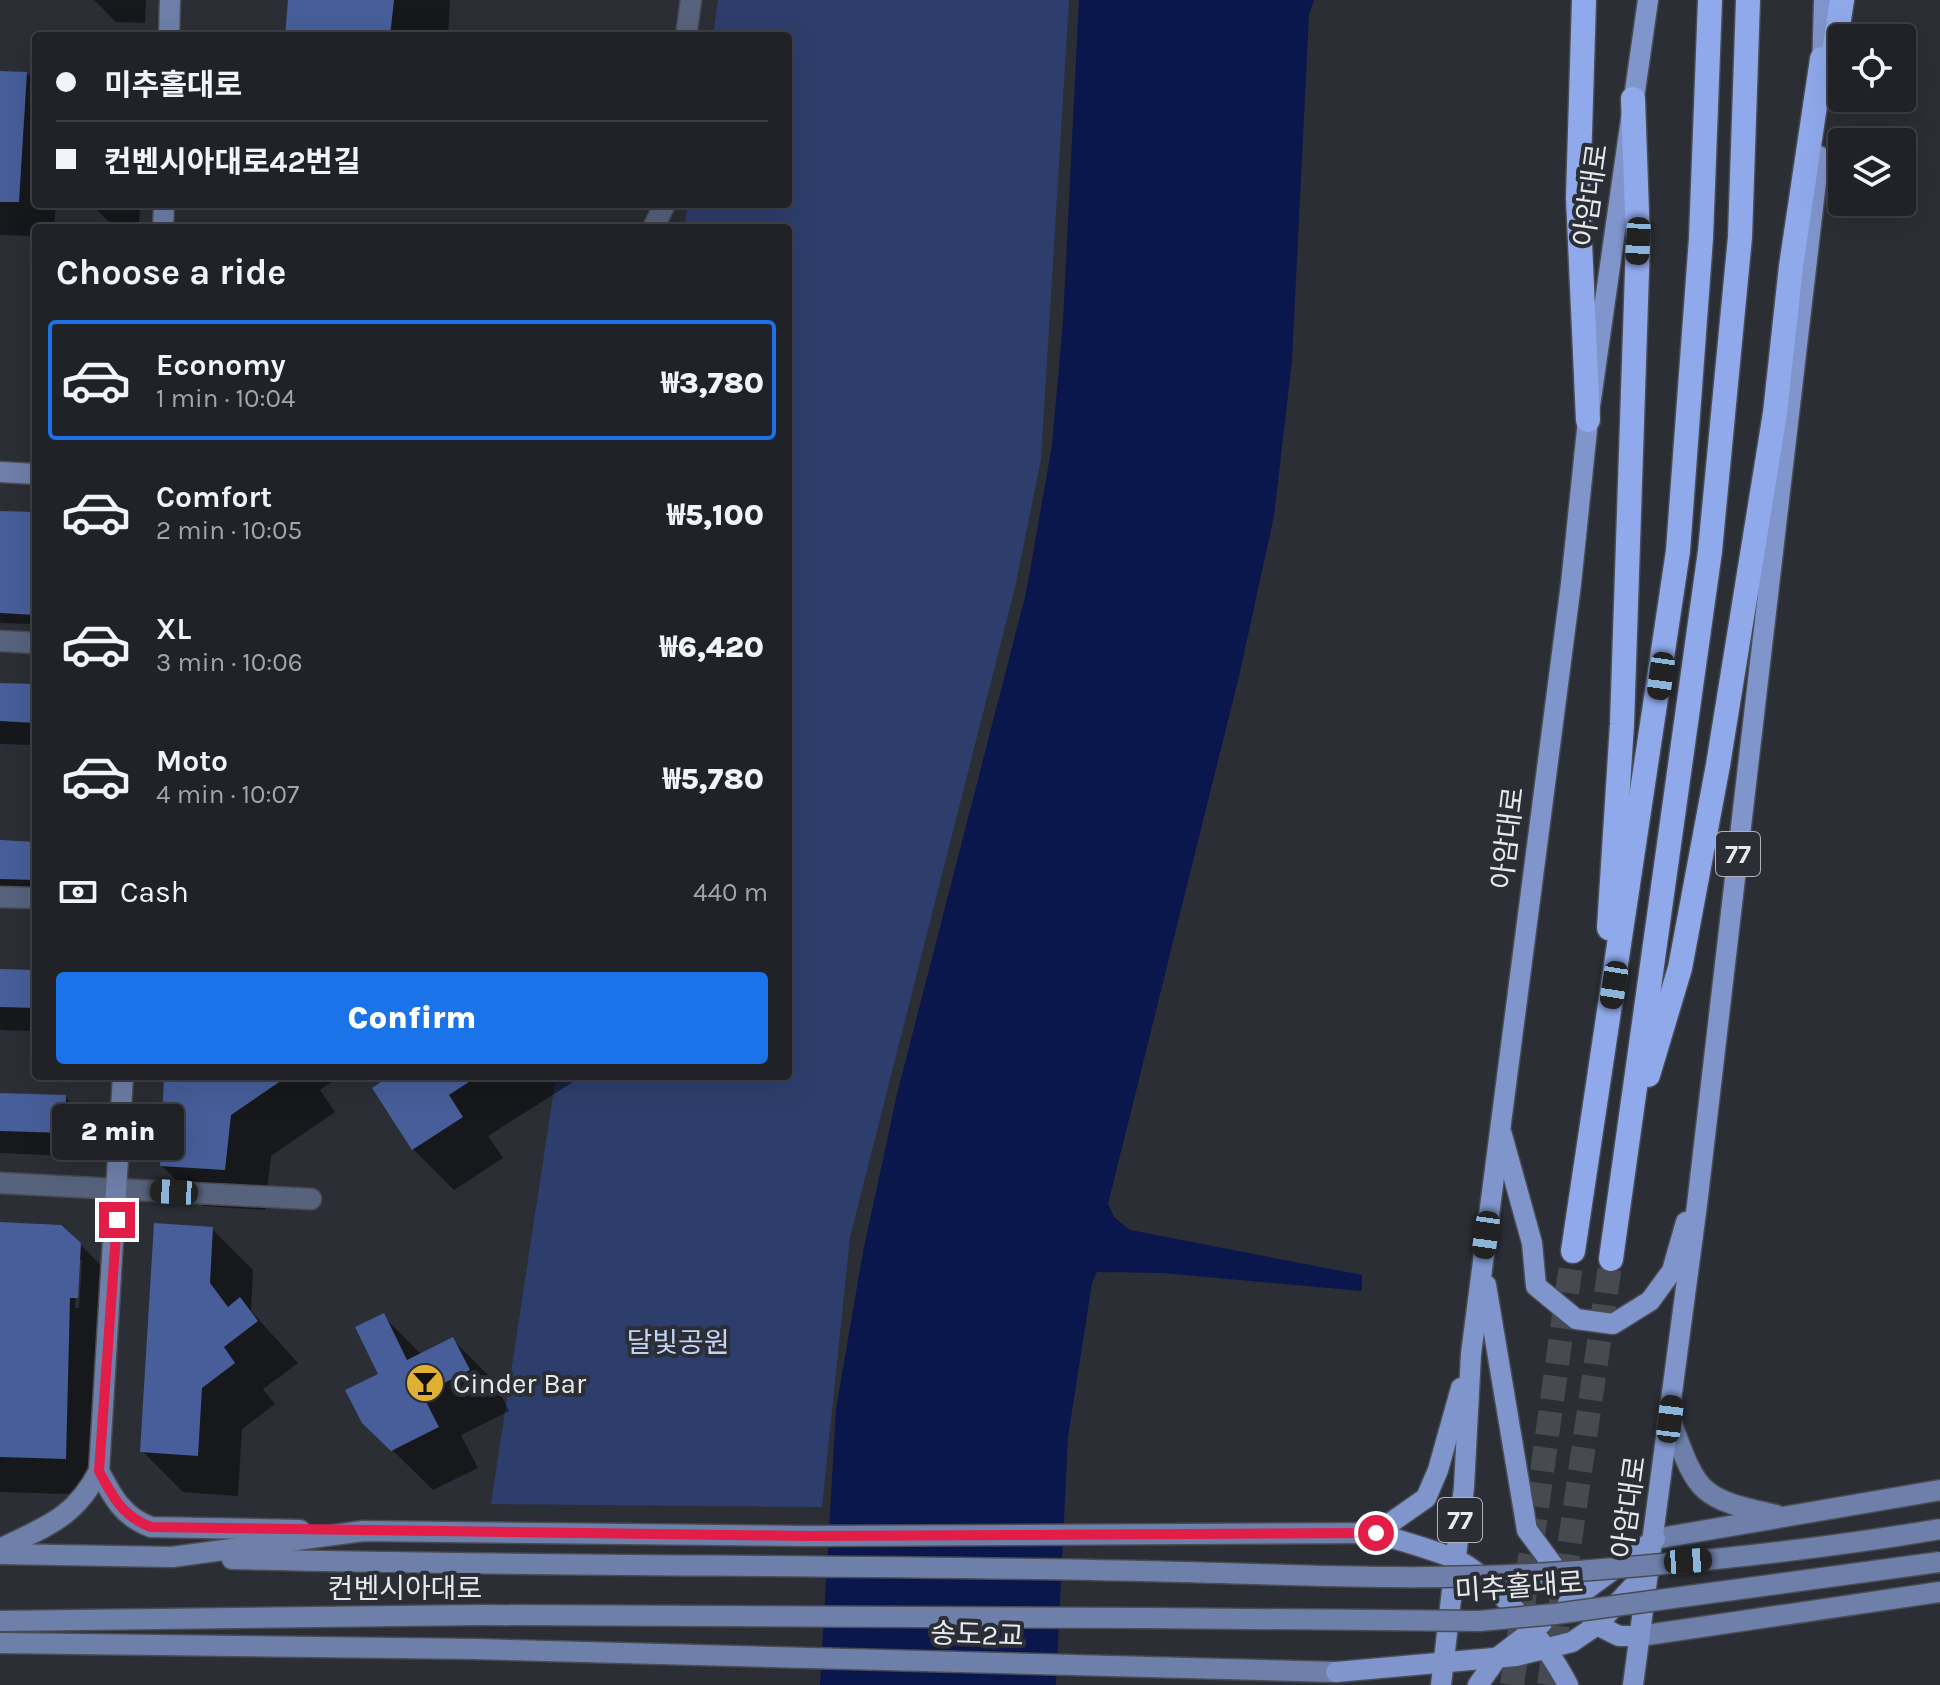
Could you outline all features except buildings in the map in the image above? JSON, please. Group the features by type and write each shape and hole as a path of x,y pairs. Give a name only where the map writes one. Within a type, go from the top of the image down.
{"highway":[{"path":"1584,0 1578,198 1588,420"},
{"path":"1573,1251 1678,551 1701,238 1710,0"},
{"path":"1611,1259 1710,551 1740,237 1748,0"},
{"path":"1821,140 1842,0"},
{"path":"1626,1150 1680,968 1718,765 1775,413 1791,266 1822,59"},
{"path":"1600,1078 1622,724 1638,241 1633,99"}],"main road":[{"path":"169,32 170,0"},
{"name":"아암대로","path":"1441,1685 1464,1487 1471,1354 1482,1261 1588,420 1648,0"},
{"name":"아암대로","path":"1633,1685 1640,1636 1641,1566 1655,1539 1821,140 1824,0"},
{"path":"0,472 32,474"},
{"path":"0,1552 56,1521 85,1499 99,1471 119,1189 123,1080"},
{"path":"1500,1128 1532,1243 1536,1286 1576,1319 1613,1324 1650,1301 1672,1271 1682,1228 1697,1205"},
{"path":"1482,1261 1527,1530 1597,1625 1619,1636 1640,1636 1940,1592"},
{"path":"1376,1533 1426,1498 1438,1470 1471,1354"},
{"path":"1670,1419 1688,1466 1704,1491 1726,1504 1788,1517"},
{"path":"99,1471 114,1501 135,1521 151,1527 363,1531"},
{"path":"1478,1685 1497,1658 1655,1539 1940,1490"},
{"path":"1336,1672 1497,1658 1572,1642 1597,1625 1641,1566 1745,1556 1940,1529"},
{"name":"컨벤시아대로","path":"172,1557 363,1531 808,1536 1376,1533"},
{"path":"1376,1533 1456,1559 1499,1594 1548,1648 1568,1685"},
{"name":"컨벤시아대로","path":"0,1552 481,1566 810,1564 1144,1571"},
{"name":"미추홀대로","path":"1147,1618 1479,1621 1555,1614 1940,1562"},
{"name":"미추홀대로","path":"1144,1571 1390,1576 1548,1573 1641,1566"},
{"name":"컨벤시아대로","path":"0,1621 481,1615 810,1616"},
{"name":"송도2교","path":"810,1616 1147,1618"},
{"name":"송도2교","path":"0,1643 475,1649 1336,1672"},
{"path":"1336,1672 1374,1685"}],"street":[{"path":"687,32 691,0"},
{"path":"0,641 32,643"},
{"path":"0,897 32,898"},
{"path":"0,1183 311,1199"}],"green space":[{"name":"달빛공원","path":"718,0 1069,0 1041,459 1016,583 850,1237 822,1507 491,1504 555,1080 792,1080 792,224 685,224 687,208 792,208 792,32 714,32"}],"shaded area":[{"path":"1079,0 1314,0 1309,15 1292,361 1274,516 1240,672 1108,1204 1114,1217 1130,1230 1362,1275 1362,1291 1162,1273 1097,1272 1092,1283 1068,1437 1056,1685 820,1685 836,1409 863,1252 897,1094 1026,593 1052,445 1063,321"}],"tunnel":[{"path":"1512,1685 1573,1251"},
{"path":"1549,1685 1611,1259"}],"place":[{"name":"Cinder Bar","path":"425,1383"}],"route":[{"path":"117,1220 99,1471 114,1501 135,1521 151,1527 808,1536 1376,1533"}]}
